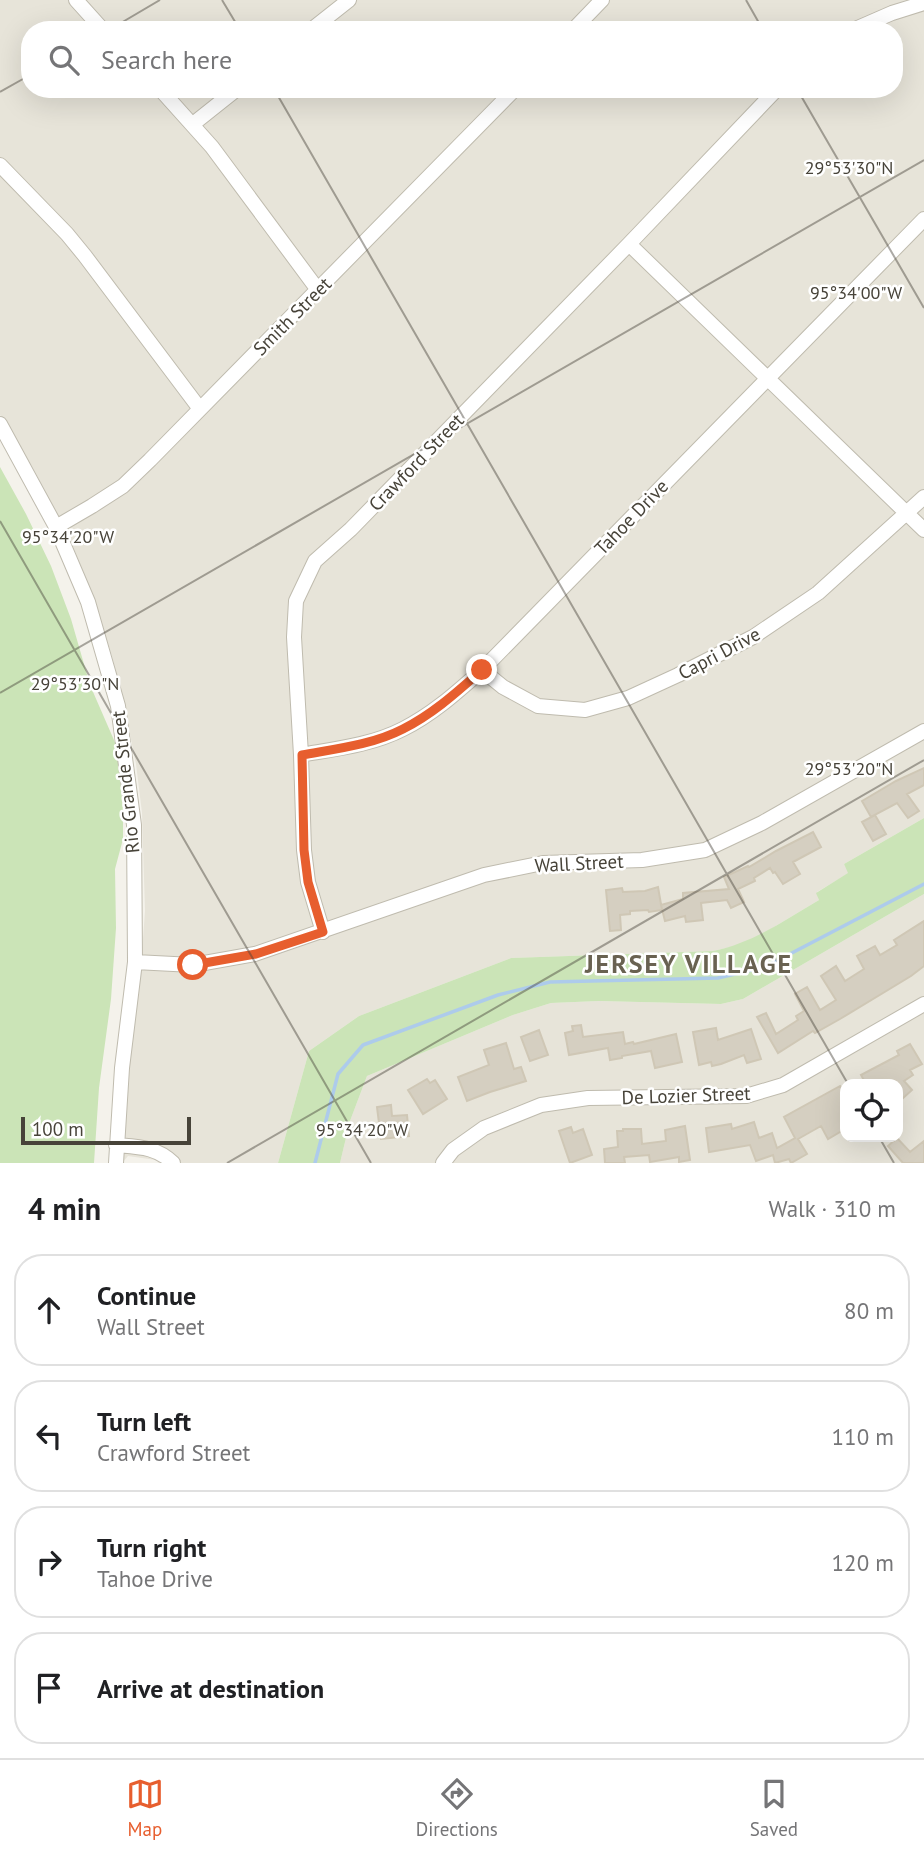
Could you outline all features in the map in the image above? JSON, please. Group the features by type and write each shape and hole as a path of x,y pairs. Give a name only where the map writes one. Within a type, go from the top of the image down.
{"street":[{"path":"76,0 95,21"},
{"path":"322,21 349,0"},
{"path":"582,21 602,0"},
{"path":"874,21 924,3"},
{"path":"168,98 231,172 318,289"},
{"path":"193,124 226,98"},
{"name":"Smith Street","path":"56,527 123,486 505,98"},
{"name":"Crawford Street","path":"323,932 308,882 304,850 302,755 294,637 296,601 315,561 351,529 768,98"},
{"path":"0,165 67,234 200,409"},
{"name":"Tahoe Drive","path":"302,755 362,744 401,730 440,707 482,670 924,219"},
{"path":"629,244 924,530"},
{"name":"Rio Grande Street","path":"0,424 56,527 88,602 118,706 134,825 135,962 122,1068 116,1163"},
{"name":"Capri Drive","path":"482,670 503,687 538,706 585,710 628,698 753,637 818,593 924,496"},
{"name":"Wall Street","path":"135,962 193,965 256,954 496,872 543,863 642,860 705,850 762,823 924,731"},
{"name":"De Lozier Street","path":"443,1163 453,1150 484,1128 541,1105 588,1098 746,1096 783,1085 924,1004"},
{"path":"116,1145 163,1153 173,1163"}],"shaded area":[{"path":"0,0 924,0 924,818 844,864 849,873 817,892 819,900 754,939 713,951 511,958 359,1016 309,1051 278,1163 159,1163 156,1160 128,1156 123,1162 145,911 142,813 136,764 112,656 88,583 70,539 33,468 0,415"},
{"path":"924,894 924,1163 340,1163 350,1121 367,1076 513,1015 551,1003 599,1001 721,1004 743,999"}],"green space":[{"path":"0,467 51,566 71,619 90,685 117,747 123,839 115,869 116,928 111,999 99,1088 94,1163 0,1163"},
{"path":"924,818 924,894 743,999 721,1004 599,1001 551,1003 513,1015 367,1076 350,1121 340,1163 278,1163 309,1051 359,1016 511,958 713,951 728,947 768,930 819,900 816,893 848,873 844,864"}],"building":[{"path":"924,768 924,785 907,794 919,811 908,818 897,803 871,817 862,801"},
{"path":"875,815 886,834 873,841 862,822"},
{"path":"813,832 821,847 793,862 800,874 783,884 770,868 754,878 755,881 738,889 744,902 731,908 727,900 701,903 703,920 686,922 685,916 665,921 661,905 683,899 683,893 729,889 724,877 749,867"},
{"path":"658,887 662,910 630,911 630,914 620,915 621,930 610,931 606,890 622,888 623,892 645,891"},
{"path":"924,921 924,966 840,1019 815,1033 813,1031 778,1053 757,1017 766,1013 776,1034 798,1020 796,1016 804,1011 795,994 807,987 820,1010 836,1000 821,976 836,966 845,981 864,969 857,956 875,946 880,955 897,945 894,940"},
{"path":"581,1025 583,1037 623,1032 625,1044 676,1034 682,1062 655,1068 651,1051 610,1060 608,1048 569,1055 565,1033 573,1031 572,1026"},
{"path":"716,1028 718,1040 751,1029 761,1059 747,1063 744,1055 712,1066 711,1062 699,1065 693,1032"},
{"path":"539,1030 548,1055 530,1061 521,1037"},
{"path":"506,1043 514,1069 521,1067 526,1081 467,1101 458,1077 489,1065 484,1050"},
{"path":"910,1044 922,1064 910,1070 913,1075 904,1081 912,1090 903,1098 903,1079 863,1079 861,1075 899,1055 897,1051"},
{"path":"427,1079 430,1083 435,1080 447,1099 423,1114 408,1090"},
{"path":"840,1086 840,1132 828,1139 821,1126 798,1139 807,1154 791,1163 789,1159 775,1163 773,1155 756,1161 750,1145 709,1152 706,1128 731,1124 732,1129 754,1122 759,1138 772,1133 777,1148 795,1138 784,1117"},
{"path":"391,1105 392,1116 407,1115 409,1136 381,1139 377,1107"},
{"path":"685,1126 690,1160 679,1162 679,1157 650,1162 649,1155 624,1157 625,1163 605,1163 604,1149 618,1147 617,1131 641,1129 642,1144 666,1141 665,1130"},
{"path":"571,1127 573,1133 583,1129 592,1155 570,1163 559,1131"},
{"path":"924,1141 924,1163 903,1163 888,1146 892,1142 901,1142 910,1152"}],"waterway":[{"path":"315,1163 338,1074 363,1045 498,995 550,982 718,978 765,967 924,884"}],"district":[{"name":"JERSEY VILLAGE","path":"689,963"}],"route":[{"path":"193,965 256,954 323,932 308,882 304,850 302,755 362,744 401,730 440,707 482,670"}]}
